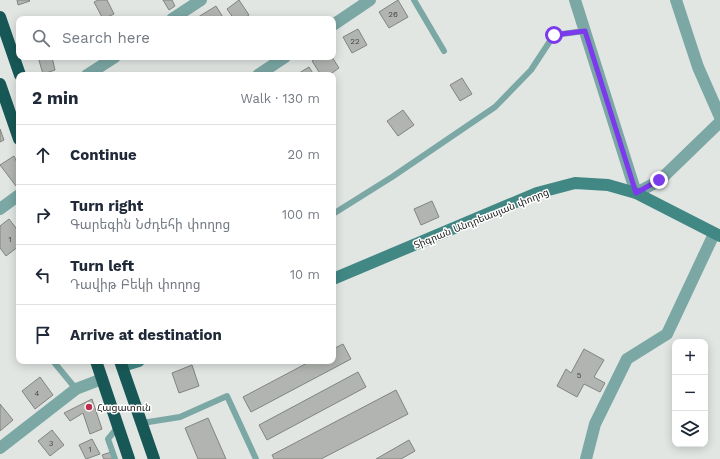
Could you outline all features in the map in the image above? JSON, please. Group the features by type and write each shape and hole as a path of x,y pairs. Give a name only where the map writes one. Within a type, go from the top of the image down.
{"highway":[{"path":"0,17 19,72"},
{"path":"0,84 16,130"},
{"path":"97,364 129,459"},
{"path":"121,364 154,459"}],"main road":[{"name":"Տիգրան Անդրեասյան փողոց","path":"336,278 537,193 574,183 608,185 636,193 717,235"}],"street":[{"path":"177,16 201,0"},
{"path":"336,23 370,0"},
{"path":"575,0 636,193 659,180 720,122"},
{"path":"676,0 698,67 720,117"},
{"path":"92,72 110,60"},
{"path":"262,72 280,60"},
{"path":"0,210 16,197"},
{"path":"586,459 595,424 627,359 667,334 717,235"},
{"path":"0,448 76,389 102,379"}],"lane":[{"path":"414,0 444,51"},
{"path":"336,212 392,177 495,107 531,70 554,35 585,31"},
{"path":"55,364 76,389"},
{"path":"142,423 180,417 227,396 256,459"},
{"path":"115,459 108,439 118,427"}],"building":[{"path":"17,0 29,0 30,1 18,5"},
{"path":"98,0 107,0 114,14 110,16 101,16 94,2"},
{"path":"163,0 172,0 175,6 169,10"},
{"path":"239,0 249,15 232,16 227,9"},
{"path":"398,0 408,17 389,28 379,12"},
{"path":"216,6 222,16 200,16"},
{"path":"358,29 367,45 352,53 343,37"},
{"path":"39,60 53,60 55,70 42,72"},
{"path":"334,60 339,68 333,72 319,72 312,61"},
{"path":"309,67 312,72 301,72"},
{"path":"462,78 472,94 460,101 450,85"},
{"path":"403,110 414,125 398,136 387,121"},
{"path":"0,129 4,140 0,142"},
{"path":"14,156 16,160 16,186 0,165"},
{"path":"432,201 439,217 421,225 414,209"},
{"path":"9,219 16,228 16,248 6,256 0,248 0,226"},
{"path":"343,344 351,359 251,412 243,397 305,364 336,364 336,348"},
{"path":"584,349 604,360 594,377 605,383 600,392 584,384 577,397 557,386 566,369 571,373"},
{"path":"192,365 199,386 179,393 172,373"},
{"path":"358,372 366,387 267,440 259,425"},
{"path":"40,377 53,395 35,409 22,391"},
{"path":"396,390 408,414 321,459 274,459 272,455"},
{"path":"92,399 102,429 90,434 83,413 70,421 64,413"},
{"path":"0,404 13,420 0,431"},
{"path":"208,418 226,459 198,459 185,428"},
{"path":"52,430 64,445 50,456 38,441"},
{"path":"92,439 100,454 86,459 79,445"},
{"path":"409,440 415,451 401,459 376,459"},
{"path":"114,451 117,459 104,459 102,455"}],"place":[{"name":"Հացատուն","path":"89,407"}],"route":[{"path":"554,35 585,31 636,193 659,180"}]}
